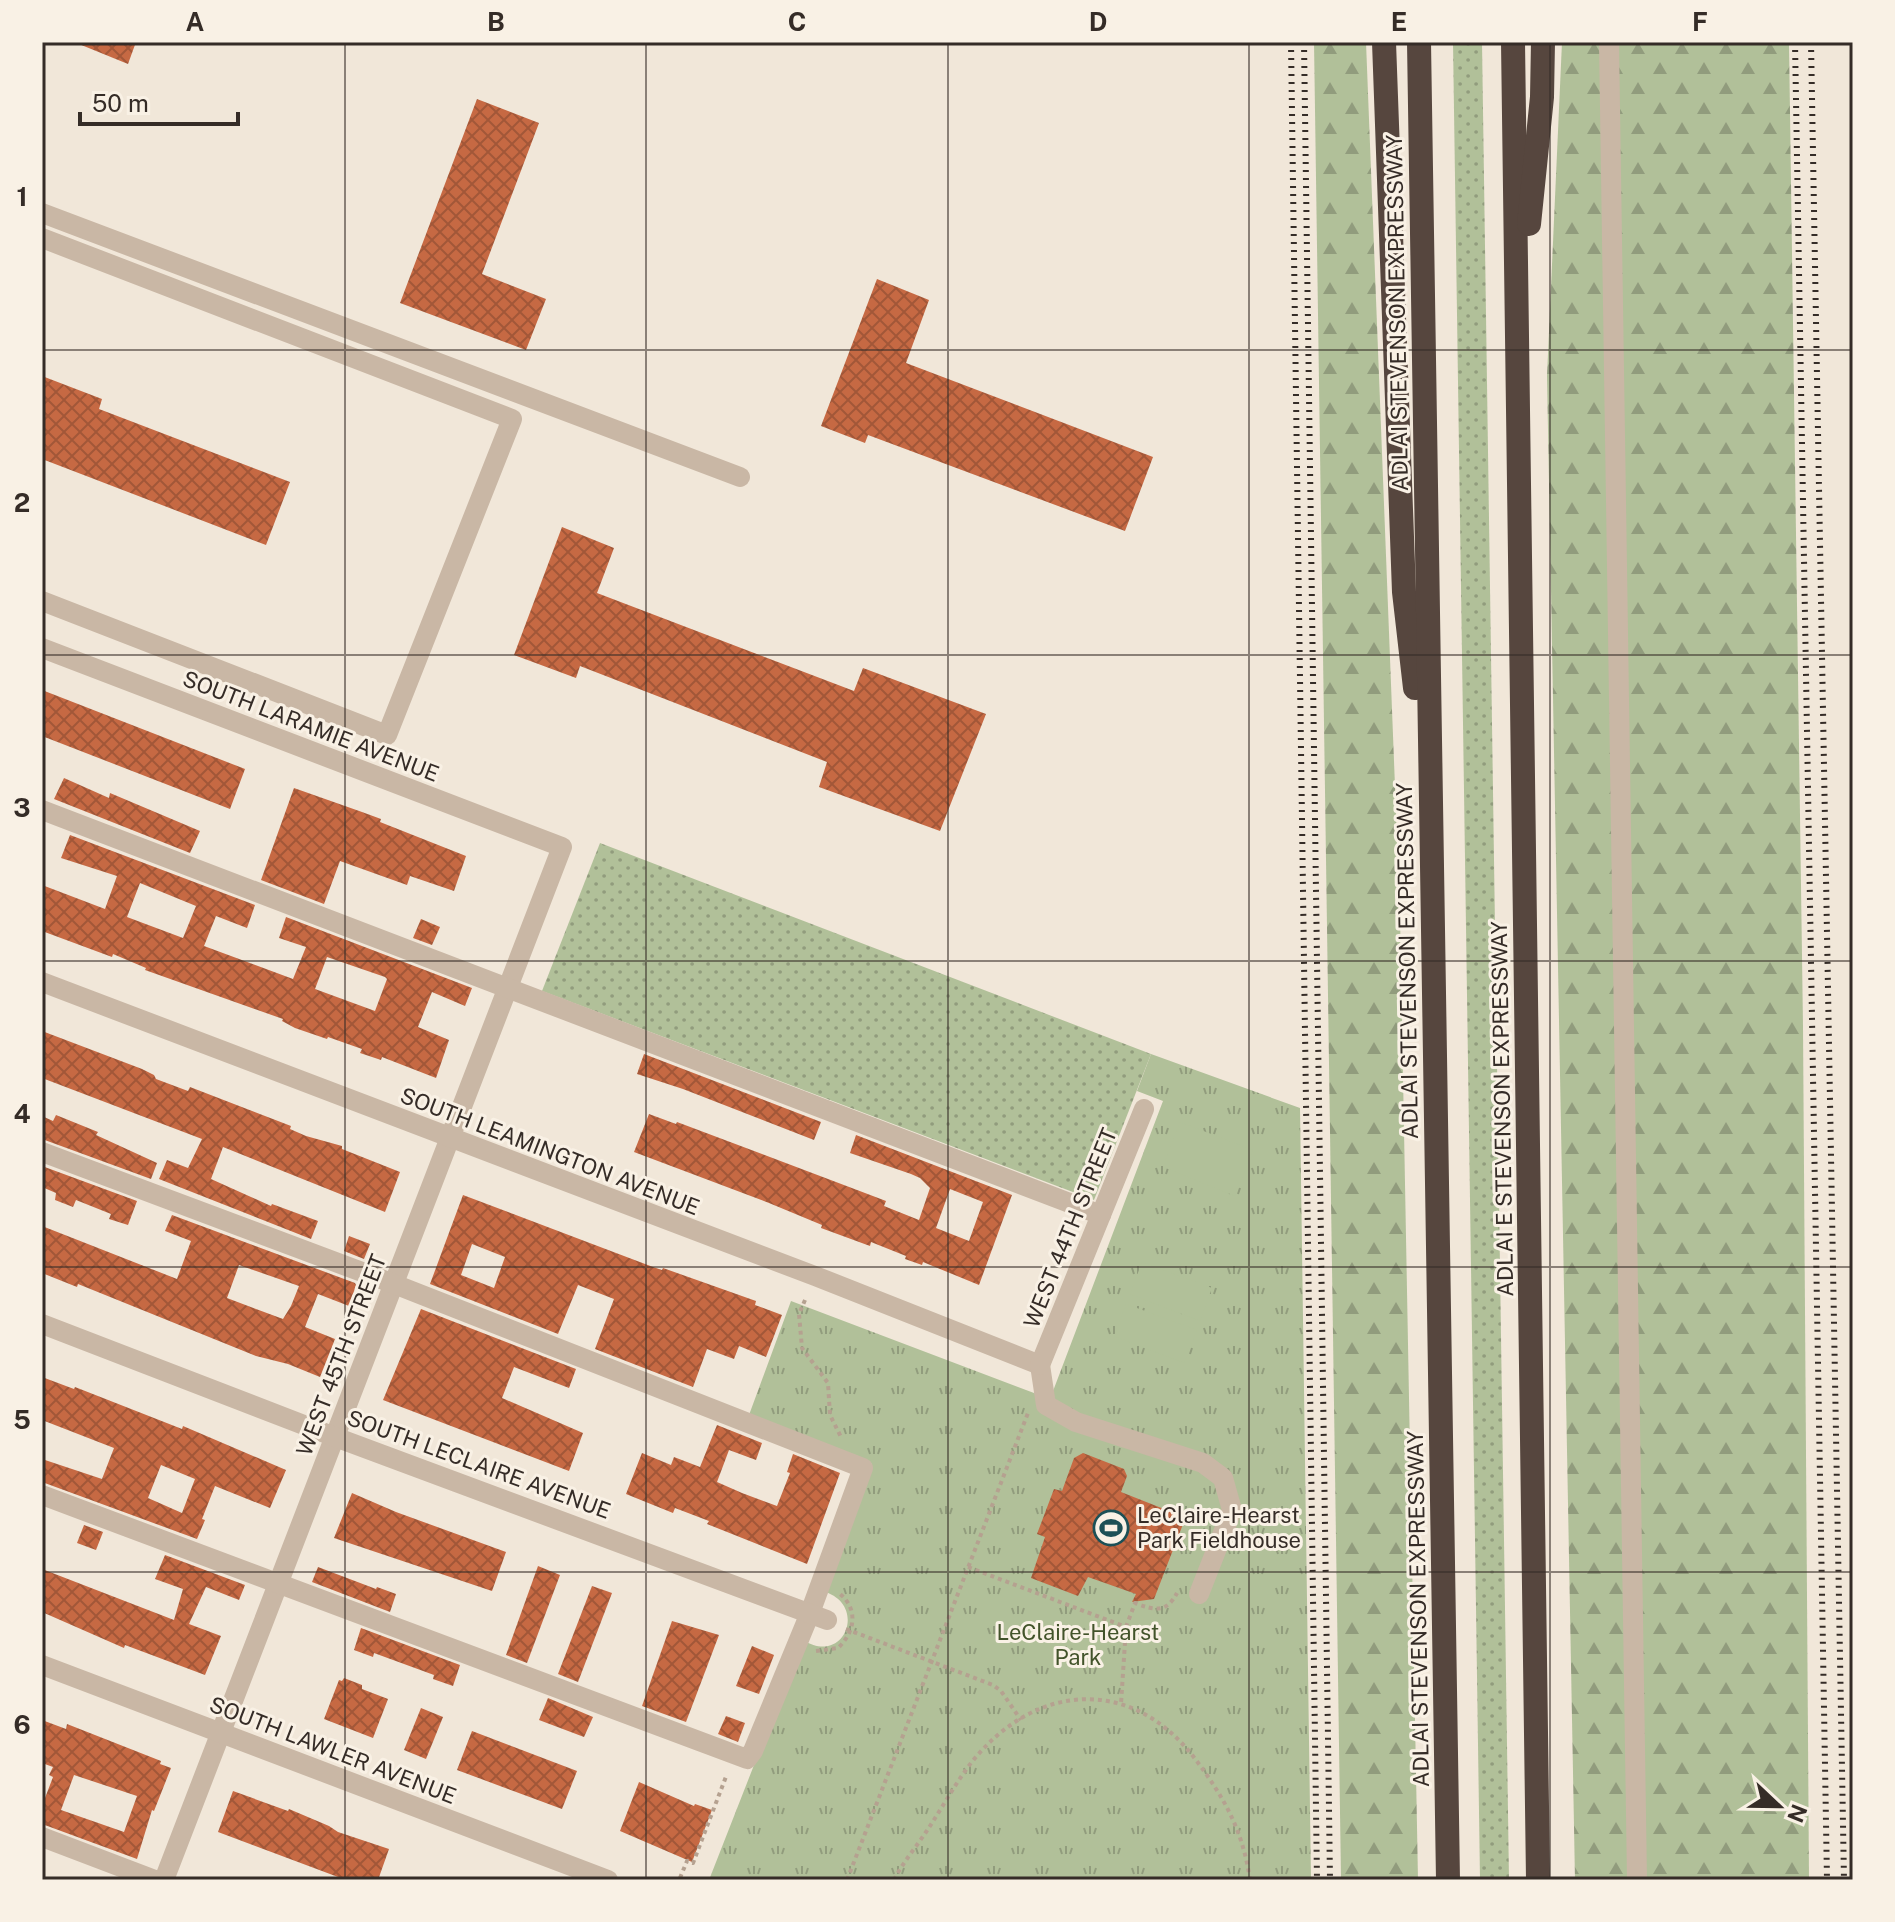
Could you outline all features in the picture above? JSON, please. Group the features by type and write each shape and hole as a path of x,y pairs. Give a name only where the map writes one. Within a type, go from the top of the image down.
{"highway":[{"path":"1384,42 1404,592 1430,817"},
{"name":"ADLAI STEVENSON EXPRESSWAY","path":"1419,42 1448,1880"},
{"path":"1513,42 1518,338"},
{"path":"1518,338 1542,97 1543,42"},
{"name":"ADLAI E STEVENSON EXPRESSWAY","path":"1518,338 1538,1880"}],"street":[{"path":"1609,42 1637,1880"},
{"path":"42,213 740,477"},
{"path":"42,238 512,419 387,735 42,601"},
{"name":"SOUTH LARAMIE AVENUE","path":"42,648 562,847"},
{"path":"42,810 1101,1215"},
{"name":"WEST 45TH STREET","path":"164,1880 562,847"},
{"name":"SOUTH LEAMINGTON AVENUE","path":"42,982 815,1276 1040,1365"},
{"name":"WEST 44TH STREET","path":"1040,1365 1144,1109"},
{"path":"42,1152 394,1284 863,1468 828,1621 747,1759 42,1495"},
{"name":"SOUTH LECLAIRE AVENUE","path":"42,1324 828,1621"},
{"path":"1040,1365 1046,1405 1076,1422 1203,1463 1223,1478 1232,1510 1199,1594"},
{"name":"SOUTH LAWLER AVENUE","path":"42,1665 608,1880"},
{"path":"42,1837 155,1880"}],"path":[{"path":"847,1880 1028,1413"},
{"path":"968,1567 1126,1627"},
{"path":"1121,1704 1126,1627 1135,1603 1160,1610 1168,1607 1177,1593"},
{"path":"828,1621 993,1685 1001,1691 1021,1720"},
{"path":"894,1880 971,1763 992,1741 1039,1709 1066,1699 1092,1698 1121,1704 1169,1731 1188,1749 1224,1798 1245,1847 1250,1880"},
{"path":"680,1878 687,1861 693,1863 731,1764"}],"green space":[{"path":"1314,42 1366,42 1400,915 1418,1880 1341,1880"},
{"path":"1453,42 1482,42 1509,1880 1480,1880"},
{"path":"1562,42 1789,42 1803,1026 1809,1880 1575,1880 1547,376"},
{"path":"600,843 1151,1054 1094,1200 542,991"},
{"name":"LeClaire-Hearst Park","path":"1151,1054 1300,1108 1311,1880 709,1880 803,1640 818,1646 830,1645 840,1640 846,1630 848,1619 845,1608 836,1598 822,1591 872,1464 749,1415 791,1301 1050,1399 1163,1101 1137,1091"},
{"path":"1180,1122 1253,1150 1235,1196 1163,1167"},
{"path":"1142,1262 1212,1288 1200,1321 1130,1294"},
{"path":"1126,1304 1197,1330 1184,1363 1114,1336"}],"building":[{"path":"74,42 136,42 128,64"},
{"path":"477,99 539,123 482,274 546,299 526,350 400,303"},
{"path":"877,279 929,300 906,363 1153,457 1125,531 868,435 865,443 821,426"},
{"path":"42,376 102,399 99,409 290,482 266,545 42,459"},
{"path":"562,527 614,548 597,593 854,691 863,668 986,714 940,831 819,787 827,762 580,666 576,678 514,655"},
{"path":"42,690 245,769 230,809 42,736"},
{"path":"64,778 109,798 110,793 200,831 190,853 54,799"},
{"path":"294,788 381,819 380,822 466,856 454,891 410,876 407,885 340,861 324,904 261,880"},
{"path":"70,835 255,905 247,928 216,916 204,946 293,979 306,947 279,938 286,917 472,988 465,1006 432,992 418,1027 449,1040 436,1078 382,1057 381,1060 360,1053 362,1049 295,1028 283,1019 145,970 113,954 112,957 42,931 42,885 105,909 117,876 61,858","holes":["140,883 196,906 183,938 127,917","327,957 387,979 375,1011 315,989"]},
{"path":"421,919 440,927 432,945 413,938"},
{"path":"42,1031 142,1069 156,1079 188,1091 190,1087 291,1126 290,1129 306,1136 342,1146 342,1149 400,1172 385,1212 223,1147 211,1179 271,1206 318,1221 311,1239 159,1179 167,1160 188,1168 202,1139 42,1078"},
{"path":"644,1054 821,1122 814,1140 637,1074"},
{"path":"649,1114 886,1201 884,1206 919,1220 930,1188 911,1174 850,1153 856,1135 1012,1195 979,1285 923,1262 922,1265 905,1259 906,1256 871,1242 870,1246 821,1228 822,1225 769,1203 634,1152","holes":["950,1189 983,1202 969,1241 936,1228"]},
{"path":"56,1115 98,1132 96,1135 157,1163 151,1179 42,1139 42,1116 53,1121"},
{"path":"42,1166 137,1201 128,1225 109,1219 111,1214 76,1200 73,1207 55,1200 56,1193 42,1187"},
{"path":"463,1195 653,1267 756,1301 755,1305 782,1315 766,1357 739,1346 734,1359 707,1349 693,1387 595,1349 614,1299 578,1285 558,1334 430,1284","holes":["472,1244 505,1257 494,1288 461,1275"]},
{"path":"172,1215 355,1283 349,1306 318,1294 305,1327 335,1339 320,1377 256,1356 78,1284 77,1287 42,1273 42,1226 177,1279 191,1241 165,1231","holes":["239,1265 299,1286 283,1319 227,1298"]},
{"path":"349,1236 370,1244 364,1259 344,1251"},
{"path":"421,1309 576,1369 569,1388 514,1367 502,1398 583,1433 569,1471 383,1400"},
{"path":"42,1377 182,1429 183,1426 286,1470 270,1508 215,1486 197,1539 42,1482 42,1459 102,1479 114,1448 42,1420","holes":["161,1465 195,1479 182,1513 148,1498"]},
{"path":"717,1425 762,1443 756,1460 729,1450 717,1482 742,1493 777,1506 790,1473 787,1472 793,1454 840,1473 807,1564 707,1524 709,1521 675,1508 673,1513 626,1494 642,1453 671,1465 674,1457 700,1467"},
{"name":"LeClaire-Hearst Park Fieldhouse","path":"1083,1453 1124,1469 1127,1476 1121,1492 1169,1511 1171,1507 1180,1511 1185,1519 1154,1599 1132,1602 1136,1594 1088,1577 1078,1596 1031,1578 1045,1537 1037,1534 1054,1489 1062,1491 1074,1458"},
{"path":"352,1493 506,1552 492,1591 334,1538"},
{"path":"84,1525 103,1532 96,1550 77,1543"},
{"path":"165,1555 245,1585 239,1600 206,1587 189,1624 221,1636 205,1675 125,1645 124,1648 42,1612 42,1569 174,1620 183,1589 155,1579"},
{"path":"538,1566 560,1575 527,1663 506,1655"},
{"path":"318,1567 396,1594 390,1612 312,1582"},
{"path":"592,1586 612,1593 578,1682 558,1674"},
{"path":"672,1621 719,1635 686,1722 642,1706"},
{"path":"361,1628 460,1665 453,1686 433,1679 434,1675 374,1653 373,1657 354,1650"},
{"path":"752,1646 774,1655 759,1694 736,1686"},
{"path":"344,1678 388,1699 373,1738 324,1719 339,1680"},
{"path":"548,1698 593,1717 584,1737 539,1720"},
{"path":"421,1708 443,1717 426,1759 404,1750"},
{"path":"726,1716 745,1723 738,1742 718,1734"},
{"path":"42,1720 66,1729 67,1724 161,1761 160,1764 171,1768 152,1810 137,1859 42,1824 42,1806 53,1777 49,1775 53,1767 42,1763","holes":["74,1775 137,1796 124,1832 61,1810"]},
{"path":"472,1731 577,1771 562,1809 457,1770"},
{"path":"639,1782 694,1806 712,1810 692,1862 620,1831"},
{"path":"233,1791 289,1809 338,1832 389,1849 378,1880 346,1880 218,1832"}],"railway":[{"path":"1291,42 1317,1880"},
{"path":"1304,42 1330,1880"},
{"path":"1795,42 1827,1880"},
{"path":"1811,42 1844,1880"}],"place":[{"name":"LeClaire-Hearst Park Fieldhouse","path":"1111,1528"}]}
